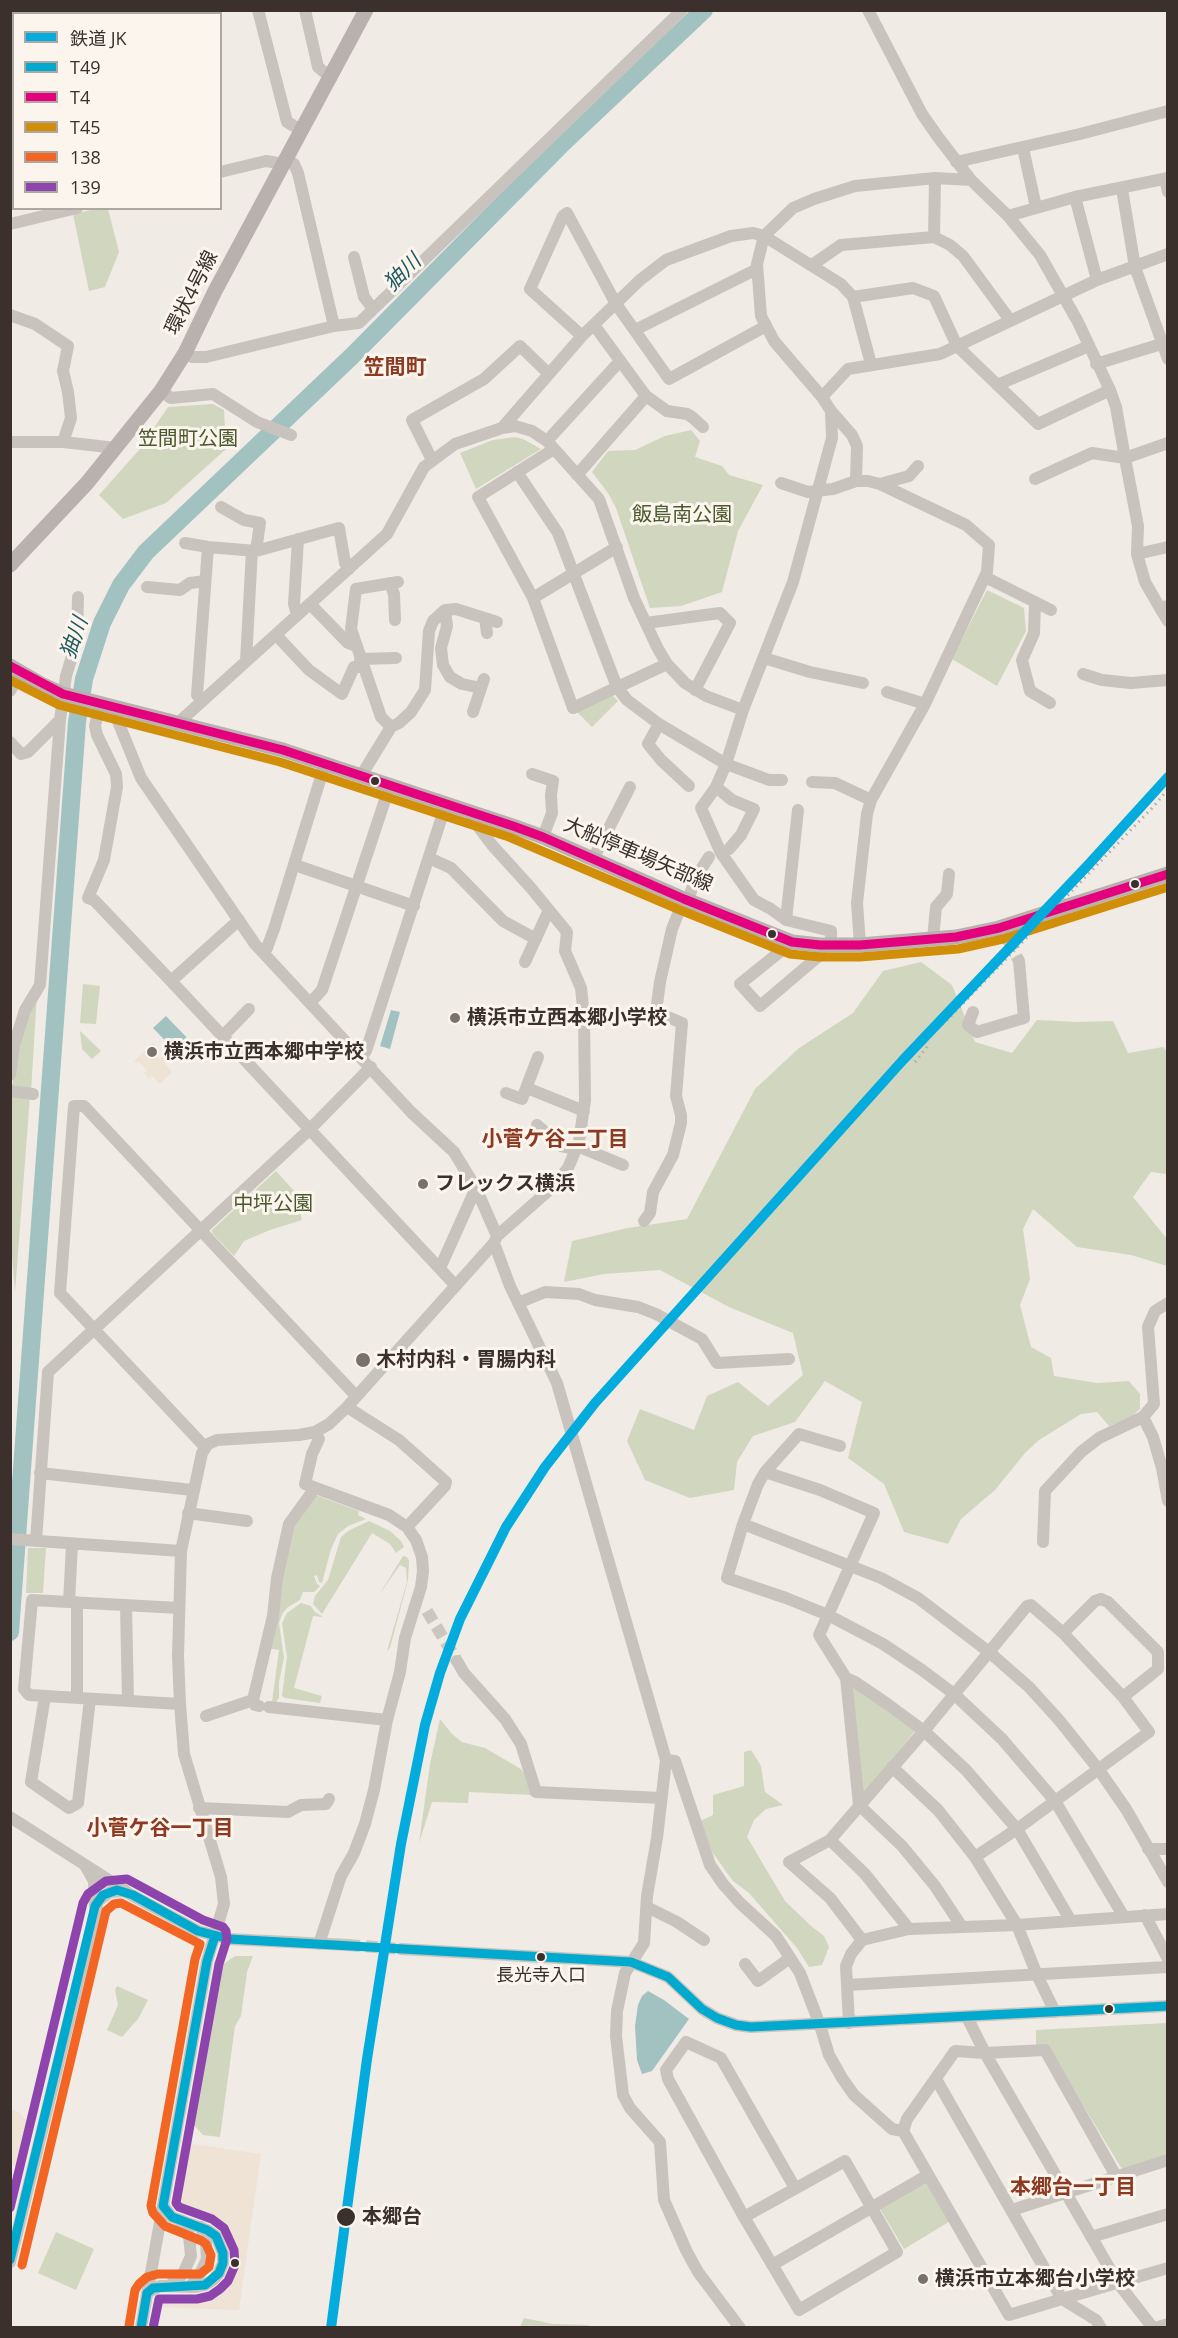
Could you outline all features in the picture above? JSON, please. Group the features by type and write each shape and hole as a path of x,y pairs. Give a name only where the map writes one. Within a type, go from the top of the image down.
{"main road":[{"name":"環状4号線","path":"10,565 116,448 161,391 185,353 215,291 366,10"},
{"path":"16,669 41,684 65,694"},
{"name":"大船停車場矢部線","path":"65,694 283,750 471,812 543,837 686,900 792,942 860,945 1004,934 1167,874"}],"street":[{"path":"258,10 287,122 302,130"},
{"path":"305,10 318,66 330,78"},
{"path":"185,353 192,357 206,357 334,326 359,323 682,10"},
{"path":"868,10 922,114 971,180 1008,216 1040,255 1078,322 1116,407 1138,526 1137,554 1144,582 1164,607 1167,621"},
{"path":"956,162 1023,148 1167,111"},
{"path":"1023,148 1036,207"},
{"path":"222,172 266,161 294,164 334,326"},
{"path":"856,481 857,446 852,435 774,341 761,316 757,269 764,236 793,208 855,186 934,178 971,180"},
{"path":"934,178 934,237"},
{"path":"1008,216 1075,197 1166,178 1167,192"},
{"path":"1122,189 1136,267 1165,342 1167,359"},
{"path":"1075,197 1097,280"},
{"path":"10,224 69,210"},
{"path":"582,336 530,289 563,216 567,213 616,304 669,380 766,326"},
{"path":"502,428 582,336 666,260 730,236 753,233 764,236 841,284 853,297 871,364"},
{"path":"812,265 841,245 934,237 950,245 963,256 1010,320"},
{"path":"822,397 848,369 940,354 1097,280 1167,254"},
{"path":"354,257 364,297 373,309"},
{"path":"635,330 757,269"},
{"path":"853,297 913,288 926,291 934,296 957,346 1038,423 1110,390"},
{"path":"10,315 35,324 68,346 63,371 71,414 63,442"},
{"path":"594,325 646,396 667,411 693,417 703,428"},
{"path":"1096,364 1165,342"},
{"path":"432,460 412,420 484,379 520,346 548,373"},
{"path":"998,385 1089,346"},
{"path":"621,361 550,445 517,472 478,497 532,598 573,708 667,664"},
{"path":"161,391 171,398 213,394 257,422 291,435"},
{"path":"577,475 646,396"},
{"path":"792,942 741,984 760,1006 820,955 831,931 786,920 754,900 718,850 700,808 716,787 726,764 743,710 793,582 832,438 831,411"},
{"path":"178,723 387,534 417,476 432,460 455,444 502,428 515,426 523,427 550,445 599,499 634,598 667,664 695,690 743,710"},
{"path":"10,442 63,442 116,448"},
{"path":"1035,478 1092,453 1125,458 1167,443"},
{"path":"880,484 909,476 918,466"},
{"path":"517,472 558,533 617,687 627,700 659,724 726,764 769,780 782,780"},
{"path":"781,483 808,492 833,489 856,481 880,484 966,525 989,545 985,577 925,704 871,800 867,814 857,903 860,945"},
{"path":"221,507 244,520 260,523 254,550 246,661"},
{"path":"184,543 254,550 339,528 345,563 350,569"},
{"path":"297,615 294,604 298,539"},
{"path":"202,700 197,695 208,547"},
{"path":"532,598 617,547"},
{"path":"1137,554 1167,547"},
{"path":"985,577 1051,610"},
{"path":"147,587 180,590 190,584 205,581"},
{"path":"391,727 381,717 351,629 356,589 394,582 395,620"},
{"path":"10,1075 12,1044 26,1010 40,985 60,720 66,676 77,640 78,597"},
{"path":"1035,602 1034,633 1022,660 1030,691 1050,703"},
{"path":"310,604 348,643 356,646"},
{"path":"361,776 391,727 411,712 425,690 429,631 433,621 445,610 456,609 497,622"},
{"path":"445,610 447,626 441,648 443,665 450,677 462,684 483,683 473,712"},
{"path":"646,623 720,613 730,624 695,690"},
{"path":"485,618 488,633"},
{"path":"276,635 309,670 342,694 354,667 362,663 396,658"},
{"path":"764,658 810,672 864,682"},
{"path":"10,691 16,669"},
{"path":"1083,674 1102,680 1131,683 1167,680"},
{"path":"887,692 925,704"},
{"path":"98,702 96,726 98,735 116,774 117,787 104,860 88,898 94,900 171,981 455,1285"},
{"path":"117,707 117,718 141,778 262,951 411,1112 454,1152 476,1188 496,1239 510,1286 557,1383 666,1760 644,1943 624,1973 616,2029 623,2095 630,2108 660,2142 664,2200 686,2250 698,2272 740,2328"},
{"path":"10,742 21,754 28,752 60,720"},
{"path":"659,724 648,744 661,760 689,786"},
{"path":"262,951 267,948 274,929 325,764"},
{"path":"532,774 553,781 552,813 543,837"},
{"path":"812,782 835,783 871,800"},
{"path":"310,1003 322,990 390,785"},
{"path":"593,859 630,787"},
{"path":"656,1012 672,928 696,877 718,850 741,835 754,809 732,800 716,787"},
{"path":"361,1057 366,1051 446,804"},
{"path":"786,920 798,810"},
{"path":"141,2328 207,1961 224,1904 223,1886 184,1754 180,1704 181,1551 200,1459 205,1447 221,1439 299,1435 315,1432 329,1424 347,1407 496,1239 555,1185 568,1168 576,1148 585,1101 584,1016 581,988 566,951 567,932 492,845 471,817 471,812"},
{"path":"429,858 451,868 503,921 536,939"},
{"path":"295,866 414,906"},
{"path":"933,939 936,907 947,894 949,874"},
{"path":"525,962 549,910"},
{"path":"171,981 239,920"},
{"path":"973,1012 968,1025 977,1032 1024,1018 1018,961"},
{"path":"223,1036 249,1009"},
{"path":"584,1016 647,1016 656,1012 682,1023 676,1096 681,1123 673,1155 653,1192 651,1213 644,1221"},
{"path":"506,1093 522,1099 538,1057"},
{"path":"35,1541 48,1372 310,1129 371,1067"},
{"path":"526,1088 584,1111"},
{"path":"10,1091 33,1094"},
{"path":"205,1447 60,1293 74,1106 84,1106 356,1396"},
{"path":"537,1125 561,1146 576,1148 622,1165"},
{"path":"440,1268 476,1188"},
{"path":"518,1303 545,1292 579,1294 595,1300 638,1307 656,1314"},
{"path":"1043,1542 1045,1491 1082,1452 1099,1438 1143,1417 1154,1404 1148,1327 1155,1311 1167,1303"},
{"path":"676,1326 702,1339 717,1363 789,1359"},
{"path":"1154,1404 1167,1404"},
{"path":"347,1407 399,1440 446,1482 446,1486 407,1527"},
{"path":"1143,1417 1165,1468 1167,1501"},
{"path":"315,1432 319,1439 312,1454 305,1484 389,1515 407,1527 416,1539 422,1557 423,1571 417,1602 405,1638 400,1672 387,1720 365,1824 354,1853 341,1876 319,1944"},
{"path":"840,1446 799,1434 765,1472 742,1524 727,1578 828,1615 883,1644 954,1695 1002,1739 1055,1801 1124,1917"},
{"path":"765,1472 820,1491 873,1514 819,1635 846,1678 859,1805 902,1846 935,1886 962,1927"},
{"path":"40,1473 192,1490"},
{"path":"260,1704 277,1578 289,1524 315,1488"},
{"path":"188,1513 247,1521"},
{"path":"742,1524 850,1565 918,1598 989,1652 1029,1688 1059,1720 1099,1770 1126,1809 1167,1882"},
{"path":"10,1539 181,1551"},
{"path":"45,1696 31,1782 69,1808 78,1803 83,1698 73,1602 72,1544"},
{"path":"1063,1633 1095,1601 1101,1599 1108,1602 1158,1652 1158,1669 1123,1697"},
{"path":"179,1608 32,1600 24,1689 29,1695 180,1704"},
{"path":"417,1602 427,1611"},
{"path":"126,1605 128,1701"},
{"path":"862,1940 830,1898 789,1862 830,1840 1027,1606 1031,1605 1063,1633 1123,1697 1149,1732 975,1857"},
{"path":"457,1661 464,1673 505,1719 521,1744 536,1792 661,1798"},
{"path":"846,1678 863,1687 924,1731 966,1770 1017,1829 1071,1921"},
{"path":"206,1716 260,1704 387,1720"},
{"path":"666,1760 675,1761 710,1865 728,1890 776,1936 800,1973 829,2055 854,2095 892,2129 903,2131"},
{"path":"892,1767 938,1810 975,1857 1017,1925 1055,2012"},
{"path":"199,1808 288,1812 301,1805 326,1804 329,1799"},
{"path":"10,1817 133,1895 198,1930 229,1940 348,1945"},
{"path":"830,1840 865,1874 909,1929"},
{"path":"1148,1849 1167,1849"},
{"path":"83,1864 92,1874 95,1906"},
{"path":"10,2262 95,1906 98,1900 110,1892 124,1891 133,1895"},
{"path":"647,1907 677,1922 704,1940"},
{"path":"849,2023 846,1966 851,1954 862,1940 909,1929 1017,1925 1167,1914"},
{"path":"1145,1915 1167,1959"},
{"path":"402,1949 631,1962 668,1977 702,2009 717,2018 752,2028 1167,2006"},
{"path":"745,1964 758,1981 790,1958"},
{"path":"847,1985 1167,1967"},
{"path":"967,2017 985,2053 1118,2283 1154,2328 1167,2324"},
{"path":"744,2217 845,2161 897,2252 799,2310 771,2265 744,2217 668,2079 666,2070 686,2042 720,2058 795,2188"},
{"path":"903,2131 908,2119 955,2051 985,2053 1045,2050 1116,2176"},
{"path":"936,2079 1062,2299 1096,2320 1101,2328"},
{"path":"903,2131 1009,2315 1167,2268"},
{"path":"1012,2210 1167,2160"},
{"path":"771,2265 928,2175"},
{"path":"147,2294 153,2288 205,2285 213,2280 223,2263 224,2253 216,2236 166,2212 163,2205"},
{"path":"1091,2237 1167,2214"},
{"path":"169,2286 183,2274 191,2256 189,2236 180,2220"}],"green space":[{"path":"91,210 108,210 119,252 105,287 89,291 73,214"},
{"name":"笠間町公園","path":"213,404 224,410 226,449 166,503 123,519 99,495 139,450 168,407"},
{"name":"飯島南公園","path":"691,430 700,441 695,457 722,466 729,475 763,485 738,531 722,592 681,606 650,608 616,508 592,472 608,451 635,450 665,436"},
{"path":"515,437 541,449 476,489 460,453 493,440"},
{"path":"987,590 1024,608 1026,631 997,686 952,659"},
{"path":"613,696 618,701 592,727 577,712"},
{"path":"921,962 952,985 975,1042 1012,1053 1037,1020 1113,1021 1128,1053 1163,1047 1167,1051 1167,1174 1151,1172 1133,1197 1167,1239 1167,1266 1131,1255 1077,1247 1033,1209 1023,1229 1030,1279 1020,1305 1031,1347 1051,1358 1054,1376 1097,1383 1129,1381 1140,1394 1140,1409 1131,1417 1109,1426 1097,1412 1081,1414 1039,1440 1025,1453 995,1490 961,1519 948,1544 904,1532 884,1484 848,1458 862,1402 825,1381 795,1422 753,1436 737,1462 734,1490 690,1498 645,1480 627,1441 640,1409 694,1430 707,1396 738,1382 768,1406 803,1375 793,1333 729,1307 660,1270 604,1274 564,1282 572,1241 628,1228 687,1219 755,1089 799,1048 853,1013 883,971"},
{"path":"83,984 100,986 96,1024 80,1023"},
{"path":"37,994 31,1092 12,1088 19,1038"},
{"path":"80,1031 101,1051 92,1059 82,1049"},
{"path":"12,1094 30,1096 15,1292 10,1231"},
{"name":"中坪公園","path":"276,1171 295,1192 302,1220 244,1241 234,1256 212,1233 212,1230"},
{"path":"315,1495 359,1511 358,1515 366,1519 348,1526 338,1534 331,1549 322,1583 319,1582 317,1575 314,1576 320,1586 314,1592 303,1592 300,1600 288,1607 282,1614 279,1623 284,1658 279,1682 279,1697 276,1703 272,1702 279,1650 266,1648 292,1525"},
{"path":"369,1521 390,1531 404,1547 396,1553 390,1544 372,1533 322,1614 313,1604 315,1596 328,1580 341,1537"},
{"path":"28,1548 46,1548 43,1593 26,1593"},
{"path":"403,1556 409,1561 408,1580 390,1648 387,1651 407,1582 406,1568 400,1565 379,1595"},
{"path":"301,1603 311,1606 323,1617 313,1616 294,1688 322,1696 320,1703 282,1696 287,1657 282,1623 287,1613"},
{"path":"854,1688 859,1689 915,1731 866,1792 862,1793 850,1692"},
{"path":"440,1719 462,1742 485,1748 521,1769 529,1780 532,1795 469,1792 468,1803 432,1802 419,1843 430,1764"},
{"path":"751,1750 761,1766 765,1792 783,1805 766,1809 754,1820 747,1837 785,1901 824,1936 829,1947 822,1965 809,1967 797,1948 749,1893 733,1881 712,1852 700,1821 713,1815 713,1795 744,1786 744,1752"},
{"path":"235,1956 253,1956 247,1972 241,2016 235,2026 220,2137 203,2135 193,2124 222,1965"},
{"path":"117,1986 148,2000 138,2019 122,2037 107,2030 118,2005 115,1990"},
{"path":"1167,2023 1167,2155 1123,2169 1048,2047 1036,2045 1036,2030"},
{"path":"926,2181 952,2220 904,2249 879,2207"},
{"path":"56,2232 94,2249 76,2290 38,2273"},
{"path":"524,2318 553,2324 589,2325 588,2328 520,2327"}],"shaded area":[{"path":"153,1043 155,1046 151,1050 159,1059 163,1055 168,1060 165,1064 172,1072 160,1084 152,1076 149,1078 144,1073 147,1070 139,1062 134,1061"},
{"path":"11,2109 18,2112 28,2122 18,2167 11,2165"},
{"path":"185,2143 261,2154 239,2310 155,2307 158,2301 171,2293 171,2298 196,2299 210,2295 221,2287 234,2264 234,2250 230,2237 222,2226 212,2219 188,2210 186,2214 181,2212 175,2203"}],"water":[{"path":"391,1010 400,1012 390,1049 380,1046"},
{"path":"166,1016 192,1043 179,1055 153,1028"},
{"path":"648,1991 689,2019 652,2071 642,2074 637,2060 635,2026 638,2005 642,1996"}],"waterway":[{"name":"㹨川","path":"10,1632 77,722 84,679 102,623 121,585 146,552 352,356 564,142 704,10"}],"tunnel":[{"path":"1008,940 1019,961"},
{"path":"656,1314 676,1325"},
{"path":"427,1611 457,1661"},
{"path":"348,1945 401,1949"}],"railway":[{"path":"906,1056 948,1019 1168,789"},
{"path":"915,1062 930,1043"}],"rail line":[{"name":"JK","path":"331,2328 367,2059 401,1844 425,1725 440,1673 460,1619 506,1527 545,1467 595,1403 903,1060 1089,864 1168,777"}],"transit line":[{"name":"T4","path":"10,666 63,694 283,750 513,826 792,942 860,945 956,937 999,928 1168,874"},
{"name":"T45","path":"10,680 59,705 280,762 509,837 790,954 860,957 958,949 1003,939 1168,887"},
{"name":"139","path":"10,2208 83,1903 88,1894 106,1881 127,1879 203,1920 223,1927 227,1939 219,1964 176,2203 179,2207 212,2219 224,2228 234,2250 235,2265 228,2281 210,2296 197,2299 159,2299 153,2328"},
{"name":"T49","path":"10,2260 95,1906 103,1895 117,1890 133,1895 198,1931 229,1939 631,1962 668,1977 702,2009 717,2018 736,2025 751,2027 1168,2006"},
{"name":"138","path":"22,2265 106,1911 114,1904 121,1903 200,1944 195,1959 151,2206 153,2213 165,2226 202,2241 211,2255 209,2267 200,2274 158,2274 147,2277 135,2290 129,2326"},
{"name":"T49","path":"141,2328 147,2293 153,2288 205,2285 219,2273 223,2263 223,2253 216,2236 207,2230 172,2217 163,2206 207,1961 215,1936"}],"place":[{"name":"横浜市立西本郷小学校","path":"455,1018"},
{"name":"横浜市立西本郷中学校","path":"152,1052"},
{"name":"フレックス横浜","path":"423,1184"},
{"name":"木村内科・胃腸内科","path":"363,1360"},
{"name":"長光寺入口","path":"541,1957"},
{"name":"本郷台","path":"346,2217"},
{"name":"横浜市立本郷台小学校","path":"923,2279"}],"district":[{"name":"笠間町","path":"395,368"},
{"name":"小菅ケ谷二丁目","path":"555,1140"},
{"name":"小菅ケ谷一丁目","path":"160,1829"},
{"name":"本郷台一丁目","path":"1073,2188"}]}
